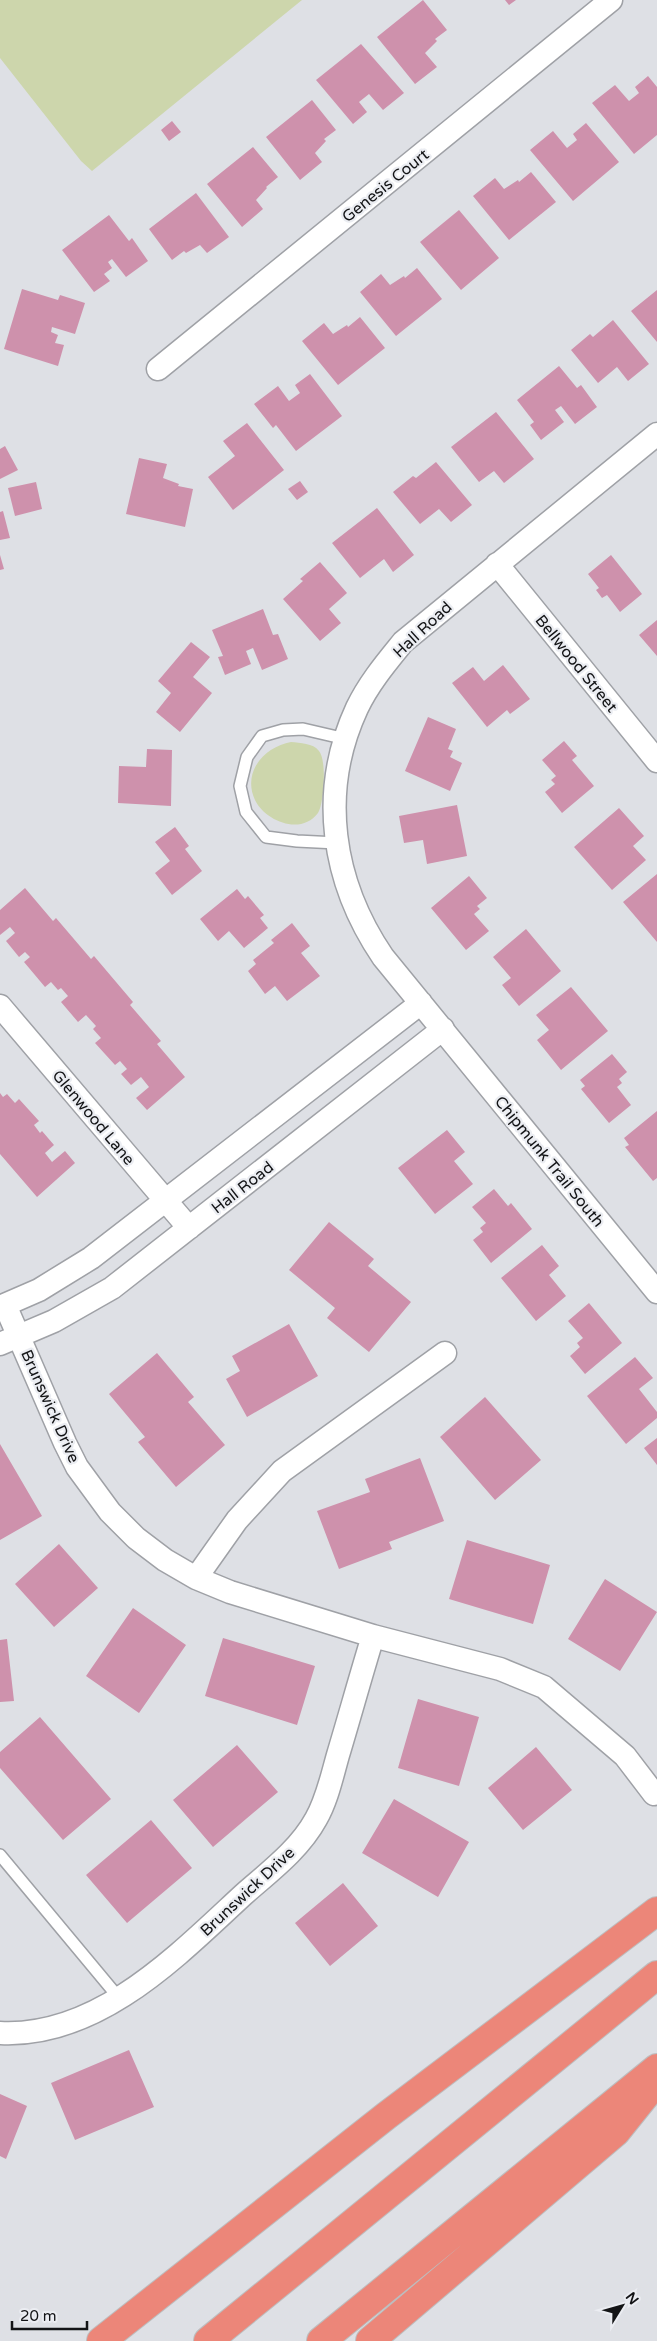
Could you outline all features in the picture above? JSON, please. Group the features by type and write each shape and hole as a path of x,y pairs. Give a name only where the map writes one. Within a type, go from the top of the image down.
{"highway":[{"path":"101,2341 386,2116 657,1911"},
{"path":"208,2341 657,1975"},
{"path":"321,2341 657,2068"},
{"path":"370,2341 616,2132 657,2081"}],"street":[{"name":"Genesis Court","path":"158,369 611,0"},
{"name":"Hall Road","path":"10,1340 54,1321 112,1288 443,1029 383,957 368,935 353,904 341,870 337,843 335,791 346,739 357,708 375,677 403,642 657,434"},
{"name":"Bellwood Street","path":"497,564 657,761"},
{"path":"2,1306 39,1290 91,1258 421,1003"},
{"name":"Glenwood Lane","path":"0,1006 189,1228"},
{"name":"Chipmunk Trail South","path":"443,1029 657,1292"},
{"name":"Brunswick Drive","path":"2,1306 10,1340 92,1489 110,1512 136,1538 165,1560 196,1578 230,1592 373,1636 500,1669 544,1687 625,1756 654,1794"},
{"path":"196,1578 237,1520 282,1471 445,1353"},
{"name":"Brunswick Drive","path":"0,2033 36,2030 68,2022 119,1998 198,1937 293,1850 308,1832 325,1801 373,1636"}],"lane":[{"path":"337,843 266,837 246,812 240,786 247,757 262,736 283,730 303,729 346,739"},
{"path":"0,1855 119,1998"}],"green space":[{"path":"0,0 302,0 92,171 81,161 0,58"},
{"path":"291,742 306,744 316,748 322,756 324,772 322,801 318,813 311,820 293,825 275,819 260,808 255,800 251,780 258,762 264,755 272,749"}],"building":[{"path":"423,0 447,30 435,39 437,41 425,53 437,67 415,84 377,37"},
{"path":"505,0 516,0 509,5"},
{"path":"361,44 404,93 383,110 369,94 359,102 367,112 353,124 316,80"},
{"path":"648,76 657,87 657,135 634,154 592,103 615,85 629,101 639,93 635,87"},
{"path":"312,100 336,130 324,139 326,141 315,153 322,162 300,180 266,137"},
{"path":"172,121 181,132 169,141 161,130"},
{"path":"586,123 619,162 573,201 530,150 553,131 567,148 577,140 573,134"},
{"path":"253,147 278,177 266,187 256,200 263,209 242,227 207,184"},
{"path":"531,172 556,202 509,240 473,196 495,178 504,189 518,180 519,182"},
{"path":"196,193 229,237 207,253 200,245 186,253 184,251 172,260 149,229"},
{"path":"459,210 499,258 461,290 420,242"},
{"path":"109,215 129,241 132,238 148,261 126,277 112,259 108,262 112,268 104,274 110,281 94,292 62,250"},
{"path":"417,268 442,299 396,336 360,292 381,274 390,285 404,276 405,278"},
{"path":"22,289 58,300 60,295 85,303 75,334 52,327 51,332 58,335 55,343 64,345 58,366 4,349"},
{"path":"657,290 657,342 631,311"},
{"path":"360,317 385,348 338,385 302,341 324,323 333,334 347,325 348,327"},
{"path":"613,320 649,364 628,381 617,367 598,383 571,350 590,334 593,337"},
{"path":"559,366 577,388 581,385 597,407 575,424 561,406 555,410 564,422 541,440 530,425 534,422 517,400"},
{"path":"310,374 342,416 296,451 276,425 273,428 254,404 278,386 289,401 300,393 295,385"},
{"path":"496,412 534,459 504,483 494,471 479,482 451,447"},
{"path":"247,423 284,470 233,510 208,477 235,456 223,441"},
{"path":"5,446 18,470 0,479 0,449"},
{"path":"139,458 167,464 163,478 179,484 178,486 193,489 185,527 126,514"},
{"path":"436,462 472,505 451,522 439,509 420,524 393,492 413,476 416,478"},
{"path":"300,481 308,492 297,500 288,489"},
{"path":"36,482 42,509 15,516 8,488"},
{"path":"377,508 414,555 393,572 384,559 360,578 332,543"},
{"path":"3,511 10,538 0,540 0,512"},
{"path":"0,555 4,569 0,570"},
{"path":"611,555 642,594 620,612 607,595 602,598 596,590 599,588 588,574"},
{"path":"320,562 347,593 329,609 341,623 320,641 283,599 303,581 300,579"},
{"path":"263,609 273,635 278,634 288,659 262,670 253,648 246,651 251,664 225,675 218,657 223,656 212,630"},
{"path":"657,620 657,656 639,635"},
{"path":"191,642 210,657 193,677 212,693 180,732 156,712 171,693 158,681"},
{"path":"503,665 530,699 510,714 507,710 487,727 452,683 473,667 484,681"},
{"path":"428,717 456,729 448,749 453,751 450,757 462,763 450,791 405,771"},
{"path":"564,741 577,756 572,760 594,786 562,813 545,792 555,784 551,780 556,776 542,760"},
{"path":"147,749 172,750 171,806 118,803 119,766 146,767"},
{"path":"457,805 467,856 427,864 423,840 404,843 399,816"},
{"path":"619,808 644,836 633,846 646,860 612,890 574,847"},
{"path":"175,827 189,846 185,849 202,871 172,895 155,873 170,861 155,842"},
{"path":"657,874 657,942 623,902"},
{"path":"469,876 487,898 477,906 480,909 474,914 489,931 466,950 431,908"},
{"path":"25,888 53,921 56,918 91,959 94,956 133,1002 130,1005 161,1041 157,1044 185,1077 147,1110 136,1098 149,1087 141,1077 131,1085 121,1074 127,1069 120,1061 115,1065 95,1043 101,1038 93,1029 96,1026 86,1015 78,1022 61,1002 68,996 61,988 58,990 51,982 45,987 24,962 30,957 25,952 19,957 6,941 15,933 10,927 0,935 0,910"},
{"path":"237,889 245,899 248,896 264,915 260,918 268,928 244,948 229,931 218,941 200,919"},
{"path":"292,923 310,946 301,953 320,976 287,1001 275,986 265,994 248,971 256,964 253,960 274,943 271,940"},
{"path":"526,929 561,971 519,1006 502,985 511,978 493,957"},
{"path":"571,987 608,1031 561,1070 537,1040 549,1030 536,1015"},
{"path":"612,1054 627,1072 619,1079 622,1083 617,1087 631,1105 609,1123 581,1089 585,1086 580,1080"},
{"path":"0,1093 3,1097 7,1094 15,1103 19,1099 39,1121 34,1125 54,1145 45,1153 52,1162 65,1151 75,1163 37,1197 0,1154"},
{"path":"657,1111 657,1178 653,1181 625,1147 629,1145 624,1138"},
{"path":"447,1130 465,1152 454,1161 473,1184 435,1214 398,1168"},
{"path":"494,1189 508,1206 511,1203 532,1229 491,1263 473,1240 483,1232 480,1228 486,1223 472,1207"},
{"path":"329,1222 374,1259 368,1266 411,1302 369,1352 327,1318 335,1308 289,1270"},
{"path":"542,1245 559,1266 549,1275 566,1296 536,1321 501,1278"},
{"path":"589,1303 622,1343 585,1374 570,1356 580,1347 577,1343 583,1338 568,1321"},
{"path":"289,1324 318,1376 247,1417 226,1379 240,1371 232,1356"},
{"path":"157,1353 194,1397 188,1402 225,1445 176,1487 138,1442 145,1437 109,1394"},
{"path":"635,1357 653,1378 639,1389 657,1412 657,1418 626,1444 587,1396"},
{"path":"485,1397 541,1460 495,1500 440,1437"},
{"path":"657,1438 657,1465 644,1448"},
{"path":"0,1444 42,1516 0,1540"},
{"path":"420,1458 444,1521 389,1542 392,1549 339,1569 317,1511 370,1492 365,1479"},
{"path":"467,1540 550,1565 533,1624 449,1599"},
{"path":"59,1544 98,1588 54,1627 15,1584"},
{"path":"605,1579 657,1612 620,1671 568,1639"},
{"path":"133,1608 186,1645 139,1713 86,1676"},
{"path":"223,1638 315,1666 297,1725 205,1696"},
{"path":"7,1639 14,1701 0,1702 0,1640"},
{"path":"418,1699 479,1717 459,1786 398,1768"},
{"path":"40,1717 111,1799 63,1840 0,1768 0,1752"},
{"path":"237,1745 278,1792 213,1847 173,1800"},
{"path":"536,1747 572,1790 523,1830 488,1788"},
{"path":"394,1799 469,1842 438,1897 362,1853"},
{"path":"151,1820 192,1868 127,1923 86,1875"},
{"path":"343,1883 378,1926 330,1966 295,1923"},
{"path":"129,2050 154,2107 75,2140 51,2083"},
{"path":"0,2094 27,2106 6,2159 0,2156"}]}
